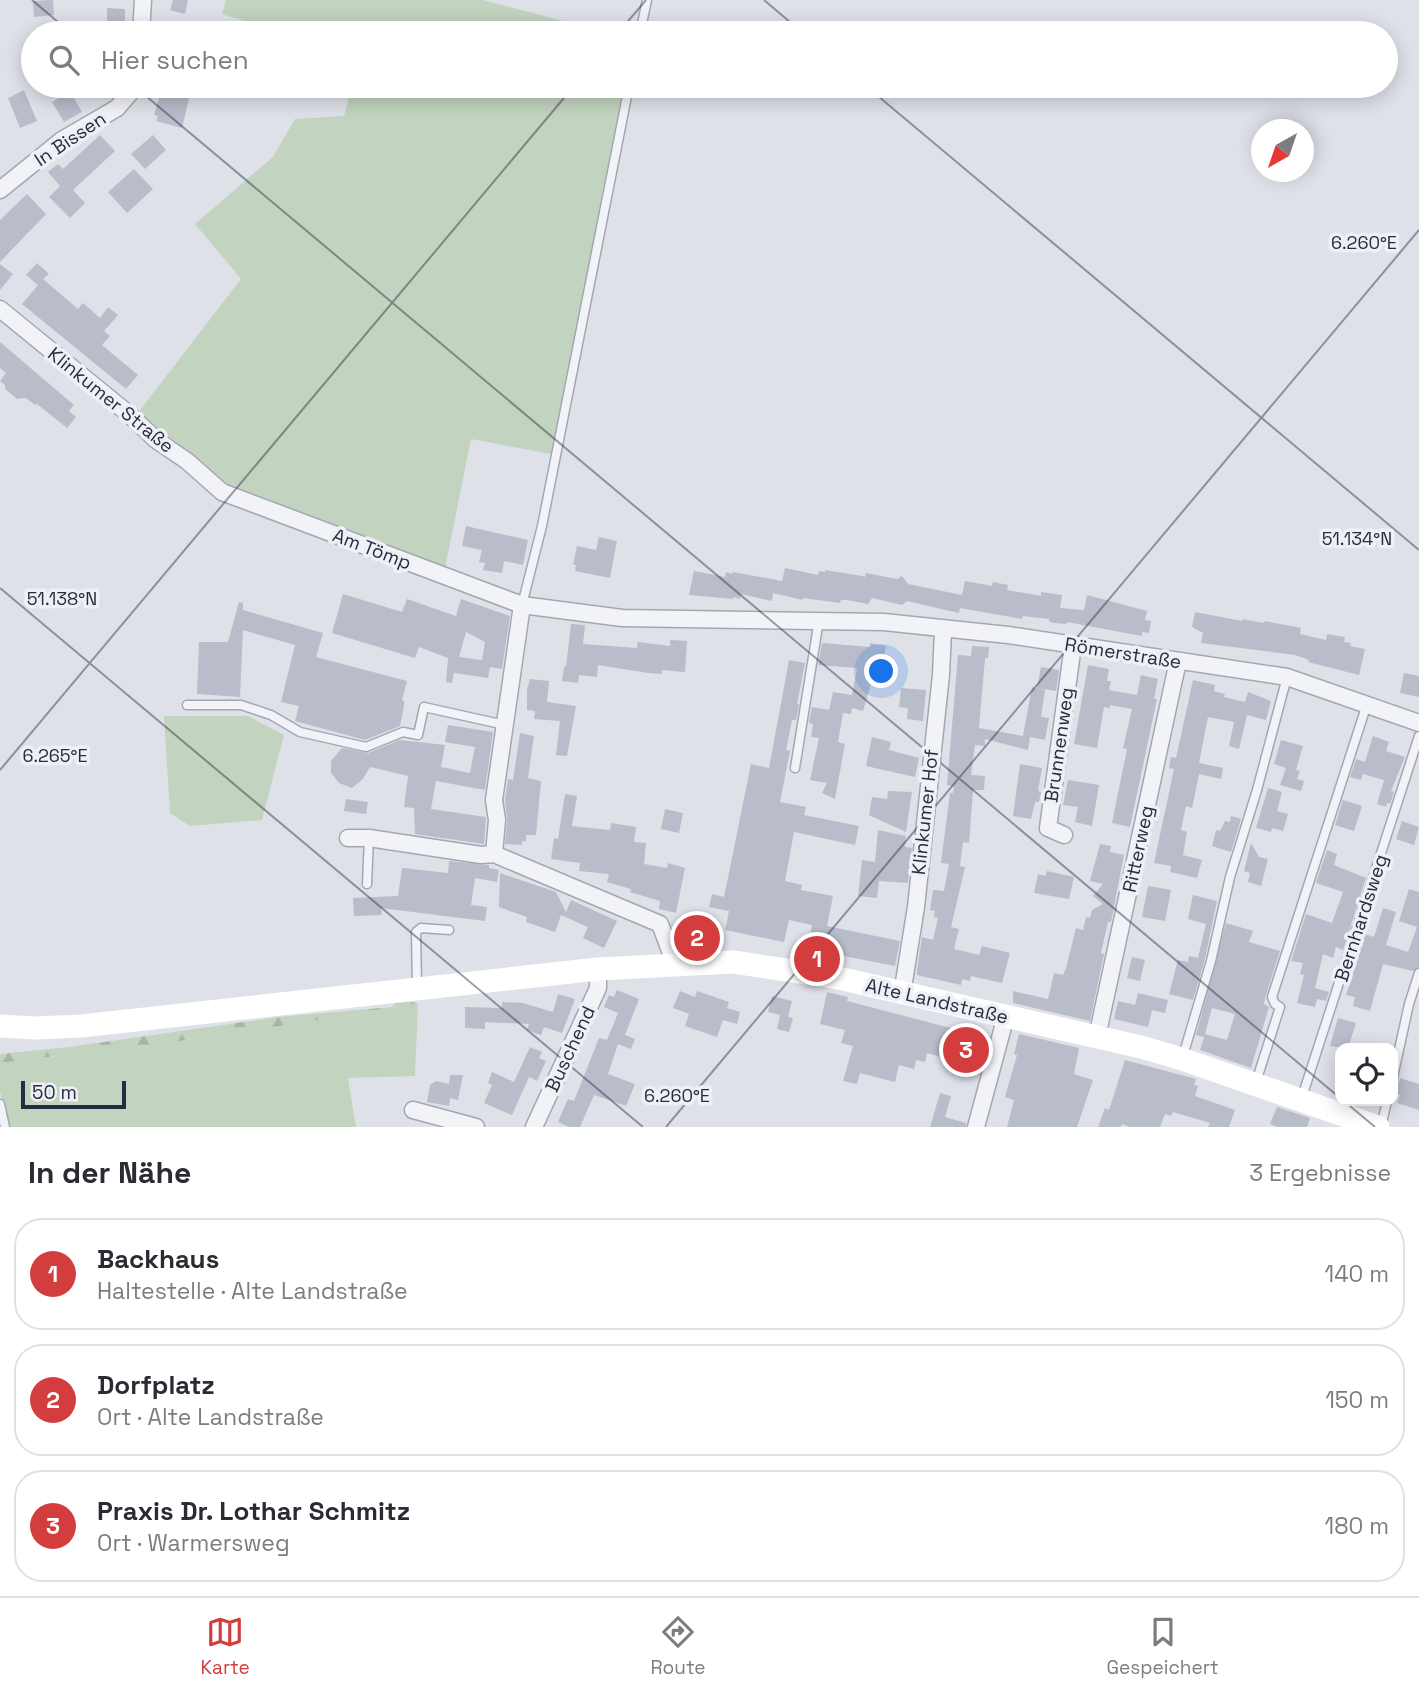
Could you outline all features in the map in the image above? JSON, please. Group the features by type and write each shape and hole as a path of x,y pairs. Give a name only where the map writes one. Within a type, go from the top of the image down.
{"main road":[{"name":"Alte Landstraße","path":"0,1026 81,1026 598,970 710,962 758,964 834,977 1182,1059 1380,1127"}],"street":[{"path":"142,21 143,0"},
{"name":"In Bissen","path":"0,190 62,140 117,108 126,98"},
{"name":"Klinkumer Straße","path":"0,309 222,492"},
{"name":"Am Tömp","path":"222,492 522,605"},
{"path":"494,854 497,820 494,800 522,605"},
{"name":"Römerstraße","path":"522,605 622,618 884,622 1009,635 1287,677 1419,723"},
{"name":"Klinkumer Hof","path":"902,994 916,906 941,676 943,630"},
{"name":"Brunnenweg","path":"1064,835 1048,828 1073,645"},
{"name":"Ritterweg","path":"1097,1037 1178,662"},
{"path":"348,838 369,838 481,855 494,854 660,924 675,964"},
{"name":"Buschend","path":"534,1127 598,988 598,970"},
{"path":"976,1127 1006,1016"},
{"path":"413,1110 476,1127"}],"lane":[{"path":"642,21 646,0"},
{"path":"522,605 555,462 627,98"},
{"path":"795,768 819,620"},
{"path":"1182,1059 1287,677"},
{"path":"1255,1084 1280,1007 1275,1004 1272,996 1367,704"},
{"path":"187,705 241,705 271,715 300,732 366,747 403,732 418,735 424,707 505,725"},
{"name":"Bernhardsweg","path":"1301,1100 1419,736"},
{"path":"367,884 369,838"},
{"path":"406,991 416,932 421,928 449,930"},
{"path":"1398,1054 1419,973"},
{"path":"0,1104 5,1127"},
{"name":"Alte Landstraße","path":"1380,1127 1386,1106"}],"green space":[{"path":"226,0 483,0 563,21 245,21 222,14"},
{"path":"349,98 623,98 551,454 471,439 445,568 275,507 228,485 137,414 241,279 195,224 273,157 295,119 344,116"},
{"path":"164,716 248,716 284,735 262,820 190,826 170,813"},
{"path":"395,1003 418,1003 180,1041 0,1063 0,1054 69,1047 279,1017 392,1007"},
{"path":"418,1003 415,1076 348,1078 356,1127 9,1127 0,1092 0,1063 180,1041"}],"building":[{"path":"53,0 54,15 34,17 33,1"},
{"path":"173,0 188,0 185,14 170,10"},
{"path":"107,8 125,9 125,21 107,21"},
{"path":"21,92 21,98 27,98 37,121 20,128 8,98"},
{"path":"59,98 74,98 82,112 64,122 52,102"},
{"path":"159,98 189,98 182,128 156,121 158,116 154,115"},
{"path":"100,135 115,151 73,190 85,203 70,218 49,197 60,186 48,172 58,164 63,169"},
{"path":"153,135 166,150 145,169 131,154"},
{"path":"134,169 153,189 127,213 108,192"},
{"path":"27,194 46,214 0,262 0,220"},
{"path":"37,263 49,274 43,279 78,309 83,303 100,318 108,307 118,315 104,331 110,336 102,345 138,375 126,389 22,304 38,285 26,275"},
{"path":"0,264 13,274 0,290"},
{"path":"0,342 74,405 69,411 76,417 67,428 37,404 26,398 17,399 5,389 5,385 0,381 6,373 0,368"},
{"path":"466,526 528,540 523,565 504,561 502,573 483,570 485,563 479,562 482,550 462,546"},
{"path":"599,537 617,541 610,578 575,571 576,565 573,565 577,546 596,550"},
{"path":"785,568 818,575 819,571 825,570 865,577 866,573 897,579 902,576 908,584 962,595 965,581 992,586 993,582 1008,585 1007,590 1041,596 1041,592 1062,595 1060,608 1084,610 1087,595 1147,611 1145,620 1151,621 1149,633 1142,632 1142,636 1067,622 1053,623 1049,619 1023,616 1022,619 960,608 959,613 907,601 902,605 872,598 868,604 847,600 841,600 840,603 803,600 773,593 772,601 741,594 740,599 689,595 694,571 725,577 726,572 733,572 782,581"},
{"path":"343,594 402,612 407,599 456,616 461,599 510,616 502,669 490,667 488,678 454,673 452,683 446,682 448,658 419,647 415,658 332,633","holes":["466,632 485,642 482,660 459,657"]},
{"path":"239,602 243,603 243,610 323,633 316,657 407,681 400,726 365,740 295,721 299,706 281,702 295,645 243,630 240,697 197,694 199,642 228,642"},
{"path":"1195,612 1301,628 1300,634 1326,640 1327,634 1345,637 1344,642 1351,643 1350,646 1365,649 1359,675 1308,662 1309,660 1295,655 1201,643 1203,633 1192,627"},
{"path":"571,624 585,625 583,644 637,648 638,642 670,646 670,640 687,641 685,672 662,670 662,674 648,673 598,665 597,677 579,675 578,683 562,681"},
{"path":"822,643 870,647 870,643 886,646 881,671 875,670 863,711 852,708 851,714 843,713 838,742 845,744 835,799 822,793 827,783 810,780 819,738 811,737 813,724 809,723 812,707 829,710 833,692 852,695 857,668 818,665"},
{"path":"972,646 989,647 988,658 985,658 979,728 1023,736 1032,687 1045,690 1041,717 1049,718 1045,740 1030,737 1028,750 985,739 985,746 975,745 971,775 985,776 984,790 973,790 969,843 963,842 960,866 965,867 951,927 959,929 954,949 979,955 982,946 1010,953 1002,983 971,976 970,981 962,979 961,985 917,975 917,970 922,937 933,940 938,918 934,917 935,911 930,910 933,890 944,891 949,864 941,863 950,793 953,793 954,787 947,785 958,655 971,656"},
{"path":"789,660 805,663 796,720 792,720 786,750 790,751 780,802 806,807 804,815 859,826 855,845 794,832 785,881 802,885 801,890 833,896 827,926 900,941 895,966 834,954 835,951 829,950 830,941 810,936 812,925 789,920 784,942 725,930 729,911 709,907 712,894 724,897 751,764 769,768"},
{"path":"1088,665 1109,669 1109,690 1137,695 1141,675 1158,679 1154,699 1157,699 1130,827 1112,823 1127,749 1123,748 1132,709 1110,705 1110,708 1104,707 1097,748 1074,744"},
{"path":"1041,667 1059,670 1056,691 1037,688"},
{"path":"1404,673 1419,676 1419,697 1400,693"},
{"path":"530,679 549,681 547,702 576,706 567,756 556,755 560,721 534,719 535,711 527,710"},
{"path":"1193,680 1215,685 1214,691 1225,694 1224,697 1245,702 1248,692 1271,701 1266,720 1247,715 1239,749 1229,746 1234,722 1208,717 1199,763 1223,768 1221,779 1199,774 1192,808 1186,806 1181,830 1187,832 1183,855 1202,860 1197,878 1170,872 1171,866 1154,863 1174,769 1169,768 1171,757 1176,758"},
{"path":"901,688 926,690 923,721 907,719 908,708 899,707"},
{"path":"448,725 493,732 485,790 436,781 431,809 486,817 484,844 415,834 414,808 404,807 408,776 370,767 363,779 352,788 339,783 331,773 331,761 342,748 368,753 400,740 445,745 441,767 470,773 475,747 445,742"},
{"path":"520,733 534,736 528,778 541,781 536,835 526,835 526,841 522,841 522,845 505,844 505,800 508,779 513,780"},
{"path":"1373,736 1389,742 1386,751 1405,757 1391,791 1394,792 1390,804 1387,803 1386,807 1377,804 1384,780 1363,774 1361,780 1350,777 1356,759 1365,762"},
{"path":"872,737 891,742 889,750 919,758 915,777 866,766"},
{"path":"1281,740 1303,746 1296,770 1300,771 1297,779 1304,781 1301,791 1280,785 1286,768 1274,764"},
{"path":"1020,764 1042,768 1039,802 1035,802 1031,819 1013,816"},
{"path":"1068,780 1099,785 1092,826 1075,822 1078,807 1063,805"},
{"path":"1268,788 1282,792 1277,811 1288,814 1283,831 1272,828 1271,832 1256,828"},
{"path":"888,791 912,792 906,832 869,815 872,797 887,799"},
{"path":"565,794 577,796 572,826 610,830 611,823 636,827 634,842 646,843 644,864 667,868 668,863 685,868 676,913 659,909 660,901 607,882 609,874 579,871 580,863 551,859 554,838 558,839"},
{"path":"346,799 368,802 366,814 344,811"},
{"path":"1343,800 1362,806 1354,831 1335,825"},
{"path":"665,809 683,813 679,833 661,829"},
{"path":"1231,816 1241,819 1231,852 1212,846 1216,830 1220,831 1225,821 1230,822"},
{"path":"1402,821 1419,827 1414,845 1396,839"},
{"path":"878,830 906,836 905,847 912,848 908,883 879,881 877,898 858,896 862,860 875,862"},
{"path":"1251,843 1259,857 1268,859 1261,886 1248,882 1250,873 1244,871"},
{"path":"1100,844 1111,846 1110,852 1124,855 1111,922 1108,922 1101,953 1104,954 1090,1021 1013,1003 1013,991 1048,999 1054,973 1063,975 1066,968 1076,928 1083,930 1086,917 1090,918 1092,910 1103,904 1093,896 1103,884 1090,881"},
{"path":"1327,850 1337,854 1334,865 1366,878 1343,950 1336,947 1333,958 1323,954 1315,988 1329,992 1326,1001 1317,999 1315,1007 1297,1003 1304,975 1300,974 1303,963 1291,961 1306,914 1332,923 1343,892 1316,883"},
{"path":"449,861 489,865 489,868 499,870 497,882 475,878 471,905 487,907 485,921 381,908 382,915 354,916 353,898 398,896 402,868 448,873"},
{"path":"1047,871 1074,877 1069,899 1034,893 1038,874 1045,876"},
{"path":"500,873 556,892 566,912 571,900 617,921 604,948 583,938 588,927 561,915 555,932 526,922 527,917 499,907"},
{"path":"1148,886 1171,890 1165,921 1142,917"},
{"path":"1409,889 1419,892 1419,967 1413,971 1383,964 1370,1011 1353,1006 1355,997 1346,995 1359,955 1355,954 1362,933 1374,937 1383,908 1396,912 1386,945 1408,952 1417,927 1399,921"},
{"path":"1193,895 1217,901 1193,1000 1169,994 1178,960 1188,962 1189,956 1198,958 1206,924 1188,919"},
{"path":"1226,923 1253,931 1249,942 1280,951 1266,995 1264,1004 1269,1007 1251,1068 1200,1050 1204,1037 1196,1035","holes":["1212,1008 1235,1014 1227,1040 1205,1034"]},
{"path":"1132,957 1145,960 1140,981 1127,978"},
{"path":"617,990 639,999 625,1035 635,1039 631,1049 618,1044 608,1074 635,1084 626,1106 594,1095 580,1127 569,1127 558,1122 568,1099 574,1101 599,1038 607,1040 618,1013 604,1007 609,995 614,997"},
{"path":"680,991 695,997 697,991 729,1002 727,1008 740,1012 737,1024 723,1020 717,1037 685,1026 689,1014 673,1008"},
{"path":"827,992 848,997 847,1001 985,1037 977,1064 942,1054 941,1057 927,1053 925,1062 916,1060 914,1069 899,1065 895,1082 860,1073 857,1084 843,1081 853,1046 841,1043 845,1030 820,1024"},
{"path":"1138,993 1168,1000 1165,1013 1152,1010 1148,1027 1114,1019 1118,1001 1135,1005"},
{"path":"558,994 575,999 562,1033 544,1027 541,1035 527,1030 529,1024 485,1022 485,1029 465,1028 465,1007 502,1008 502,1002 523,1003 553,1012"},
{"path":"772,996 792,1001 788,1017 793,1018 789,1032 777,1029 780,1015 768,1012"},
{"path":"1338,1018 1356,1023 1350,1043 1335,1043 1335,1047 1330,1046"},
{"path":"1019,1034 1079,1048 1074,1074 1093,1080 1077,1127 1007,1127 1014,1100 1005,1097 1017,1055 1014,1054"},
{"path":"530,1047 542,1052 539,1058 546,1061 537,1081 529,1077 512,1115 484,1103 492,1085 488,1083 492,1072 514,1082"},
{"path":"1125,1060 1196,1079 1194,1085 1198,1086 1195,1096 1235,1110 1229,1127 1208,1127 1210,1123 1173,1112 1171,1116 1165,1114 1160,1127 1130,1127 1122,1124 1121,1127 1098,1127 1105,1108 1109,1110"},
{"path":"450,1075 463,1075 458,1100 450,1098 449,1106 427,1102 430,1085 436,1081 449,1084"},
{"path":"1400,1078 1419,1084 1419,1110 1398,1103"},
{"path":"940,1093 951,1096 945,1117 966,1123 966,1127 930,1127"},
{"path":"1277,1107 1310,1118 1307,1127 1277,1127 1270,1124"}],"place":[{"name":"Dorfplatz","path":"697,938"},
{"name":"Backhaus","path":"817,959"},
{"name":"Praxis Dr. Lothar Schmitz","path":"966,1050"}]}
